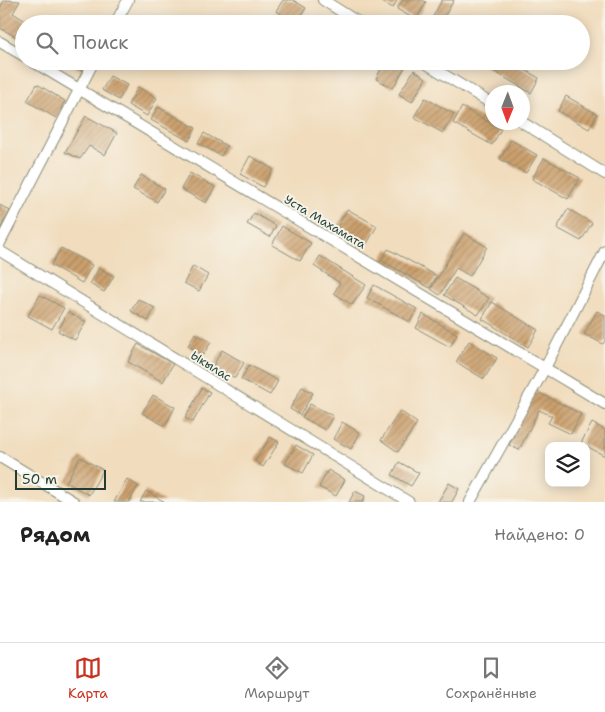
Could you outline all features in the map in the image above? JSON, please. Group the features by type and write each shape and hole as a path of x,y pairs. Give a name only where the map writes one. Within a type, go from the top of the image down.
{"street":[{"path":"120,15 128,0"},
{"path":"323,0 347,15"},
{"path":"0,42 15,51"},
{"name":"Уста Махамата","path":"47,70 605,404"},
{"path":"0,243 89,70"},
{"path":"437,70 485,100"},
{"path":"530,127 605,174"},
{"name":"Ыкылас","path":"0,251 409,502"},
{"path":"470,502 545,368 605,251"},
{"path":"0,457 74,502"}],"building":[{"path":"4,0 20,1 13,13 16,15 15,36 0,28 0,8"},
{"path":"283,0 293,0 306,8 302,15 283,15 276,11"},
{"path":"378,0 397,0 393,8"},
{"path":"403,0 422,0 426,2 419,15 407,15 397,9"},
{"path":"442,0 454,0 445,15 434,15"},
{"path":"380,70 403,70 393,88 376,79"},
{"path":"414,70 426,78 412,102 399,94"},
{"path":"492,70 525,70 539,78 531,93 530,85 517,85"},
{"path":"110,76 127,85 119,100 102,90"},
{"path":"37,84 65,101 56,118 27,101"},
{"path":"138,87 157,98 147,116 128,105"},
{"path":"566,96 597,114 589,129 558,111"},
{"path":"425,98 454,114 443,133 414,117"},
{"path":"158,107 196,128 189,141 151,120"},
{"path":"462,107 485,120 485,130 500,130 492,145 453,123"},
{"path":"86,116 117,133 105,155 89,146 80,159 65,152"},
{"path":"204,133 227,146 221,156 198,143"},
{"path":"511,140 537,155 526,173 500,159"},
{"path":"250,156 273,169 263,187 240,174"},
{"path":"544,158 580,178 568,199 532,179"},
{"path":"190,173 215,187 206,203 181,189"},
{"path":"141,175 165,189 157,202 133,189"},
{"path":"0,205 10,211 0,229"},
{"path":"347,209 377,226 364,249 334,233"},
{"path":"568,209 592,223 581,241 557,228"},
{"path":"254,213 276,226 270,237 247,224"},
{"path":"282,226 311,243 300,261 272,245"},
{"path":"464,233 487,247 470,276 456,268 440,295 431,289"},
{"path":"61,248 92,265 82,283 51,265"},
{"path":"388,249 437,276 430,288 381,260"},
{"path":"320,256 366,285 352,305 334,293 340,283 314,266"},
{"path":"193,266 208,275 199,291 184,283"},
{"path":"99,268 114,276 104,292 90,284"},
{"path":"455,278 489,298 478,315 444,295"},
{"path":"374,285 417,309 410,322 367,298"},
{"path":"40,295 64,308 52,329 28,316"},
{"path":"138,299 155,308 148,321 131,311"},
{"path":"492,302 538,330 528,347 482,319"},
{"path":"597,311 605,315 605,341 603,344 584,334"},
{"path":"68,312 86,322 75,340 58,331"},
{"path":"423,314 457,334 450,347 416,328"},
{"path":"195,333 211,342 203,355 188,346"},
{"path":"469,341 497,358 484,379 456,362"},
{"path":"138,344 173,364 163,382 128,362"},
{"path":"222,350 244,363 235,378 213,366"},
{"path":"249,365 278,381 270,395 241,379"},
{"path":"302,387 313,393 300,415 290,409"},
{"path":"202,388 210,392 193,422 185,418"},
{"path":"536,391 581,414 571,434 548,423 552,416 539,410 519,450 509,445"},
{"path":"153,395 175,407 165,426 142,413"},
{"path":"310,404 333,416 325,430 302,417"},
{"path":"400,411 417,423 398,452 381,440"},
{"path":"342,422 360,433 351,449 333,439"},
{"path":"592,423 605,430 605,456 590,448 590,442 582,442"},
{"path":"270,437 279,442 263,467 255,461"},
{"path":"296,445 313,455 303,473 285,464"},
{"path":"80,457 103,470 89,495 66,482"},
{"path":"399,462 419,473 411,486 392,475"},
{"path":"328,470 345,480 336,496 319,487"},
{"path":"127,479 138,486 129,502 114,502"},
{"path":"449,483 459,489 452,502 438,502"},
{"path":"146,491 165,502 140,502"},
{"path":"355,491 365,496 363,502 349,502"}]}
